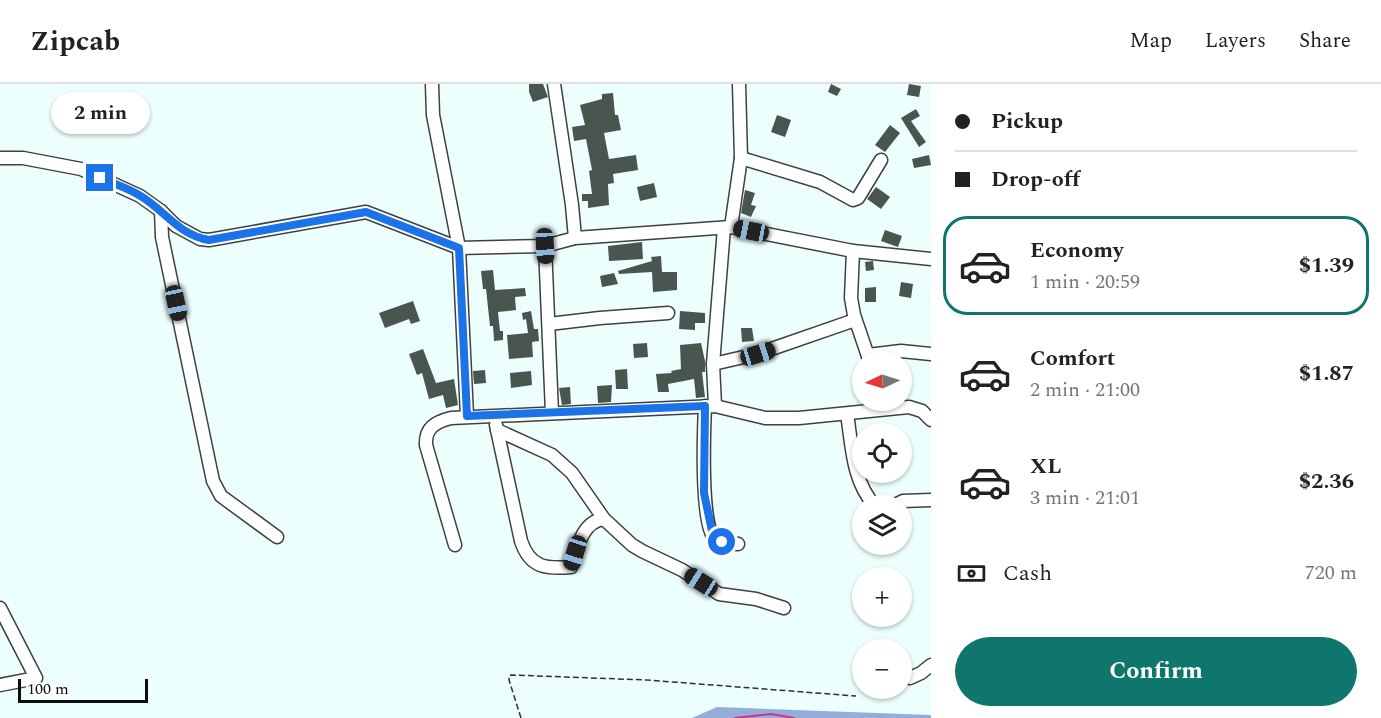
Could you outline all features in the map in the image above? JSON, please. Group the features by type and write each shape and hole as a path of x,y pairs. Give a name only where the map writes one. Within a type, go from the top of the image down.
{"street":[{"path":"432,84 433,116 459,248 467,416"},
{"path":"554,84 575,238"},
{"path":"738,544 718,541 714,538 704,493 713,364 728,228 741,158 739,84"},
{"path":"0,158 23,158 81,169 140,196 161,211 176,226 200,239 209,240 366,212 459,248 545,246 575,238 728,228 853,251 931,259"},
{"path":"741,158 820,182 853,200 858,198 881,160"},
{"path":"161,211 162,237 213,481 221,496 277,537"},
{"path":"545,246 552,413"},
{"path":"853,251 851,298 855,320 866,351"},
{"path":"549,324 668,313"},
{"path":"713,364 758,354 855,320"},
{"path":"912,352 931,354"},
{"path":"455,545 425,439 433,425 451,418 710,406 765,418 847,414 857,411"},
{"path":"912,408 922,411 931,420"},
{"path":"847,414 854,462 866,495"},
{"path":"493,415 521,541 531,559 542,567 571,567 586,529 594,521 604,519"},
{"path":"498,430 552,455 572,473 604,519 632,545 682,570 713,591 727,596 756,599 784,609"},
{"path":"912,501 931,500"},
{"path":"0,608 36,678 0,685"},
{"path":"912,677 921,674 931,665"}],"path":[{"path":"521,718 508,678 511,675 647,680 852,696"}],"shaded area":[{"path":"717,707 931,715 931,718 692,718"}],"building":[{"path":"529,84 543,84 548,97 533,102"},
{"path":"831,84 841,89 837,96 828,92"},
{"path":"909,84 921,86 919,97 907,95"},
{"path":"613,93 615,115 618,115 621,130 604,133 609,159 636,155 638,170 613,174 614,183 608,184 609,205 588,208 588,201 582,201 582,194 592,194 589,171 592,170 586,139 574,141 572,127 585,125 580,105 602,99 602,94"},
{"path":"916,109 920,116 911,121 926,142 919,147 901,118"},
{"path":"777,115 791,120 785,137 771,132"},
{"path":"890,125 900,133 885,152 875,145"},
{"path":"929,155 931,165 914,168 912,159"},
{"path":"654,183 657,197 640,201 637,187"},
{"path":"876,187 890,197 881,209 867,199"},
{"path":"745,190 755,193 751,205 756,206 751,217 741,213"},
{"path":"885,230 902,236 898,247 881,241"},
{"path":"642,242 643,259 609,261 608,246"},
{"path":"661,256 662,272 677,272 677,290 653,292 652,272 619,274 618,271 652,261 651,257"},
{"path":"873,261 874,270 866,271 865,262"},
{"path":"493,270 495,290 525,288 526,296 515,297 516,310 498,312 503,340 494,341 481,271"},
{"path":"614,273 618,284 602,287 600,276"},
{"path":"901,282 913,284 911,298 899,296"},
{"path":"876,287 876,302 865,302 865,288"},
{"path":"413,301 420,321 411,324 409,319 385,328 379,313"},
{"path":"531,311 534,329 538,329 539,341 532,342 533,357 509,359 507,335 528,333 526,319 523,320 522,313"},
{"path":"680,311 705,313 705,323 695,323 695,330 679,329"},
{"path":"741,328 752,328 754,341 742,342"},
{"path":"647,343 648,357 634,358 633,344"},
{"path":"701,343 705,361 705,372 702,372 705,397 696,398 694,379 668,384 669,392 658,392 656,374 672,373 671,371 681,369 680,345"},
{"path":"423,349 436,383 454,379 458,405 446,408 443,395 429,399 422,373 417,375 409,354"},
{"path":"627,369 628,389 616,389 615,370"},
{"path":"485,370 486,383 474,384 473,371"},
{"path":"531,371 532,385 511,388 510,373"},
{"path":"612,385 611,402 598,403 597,386"},
{"path":"570,387 571,404 562,405 559,388"}],"waterway":[{"path":"735,718 771,714 794,718"}],"route":[{"path":"100,178 140,196 161,211 176,226 200,239 209,240 366,212 459,248 467,416 705,406 704,493 706,509 713,536 722,542"}]}
